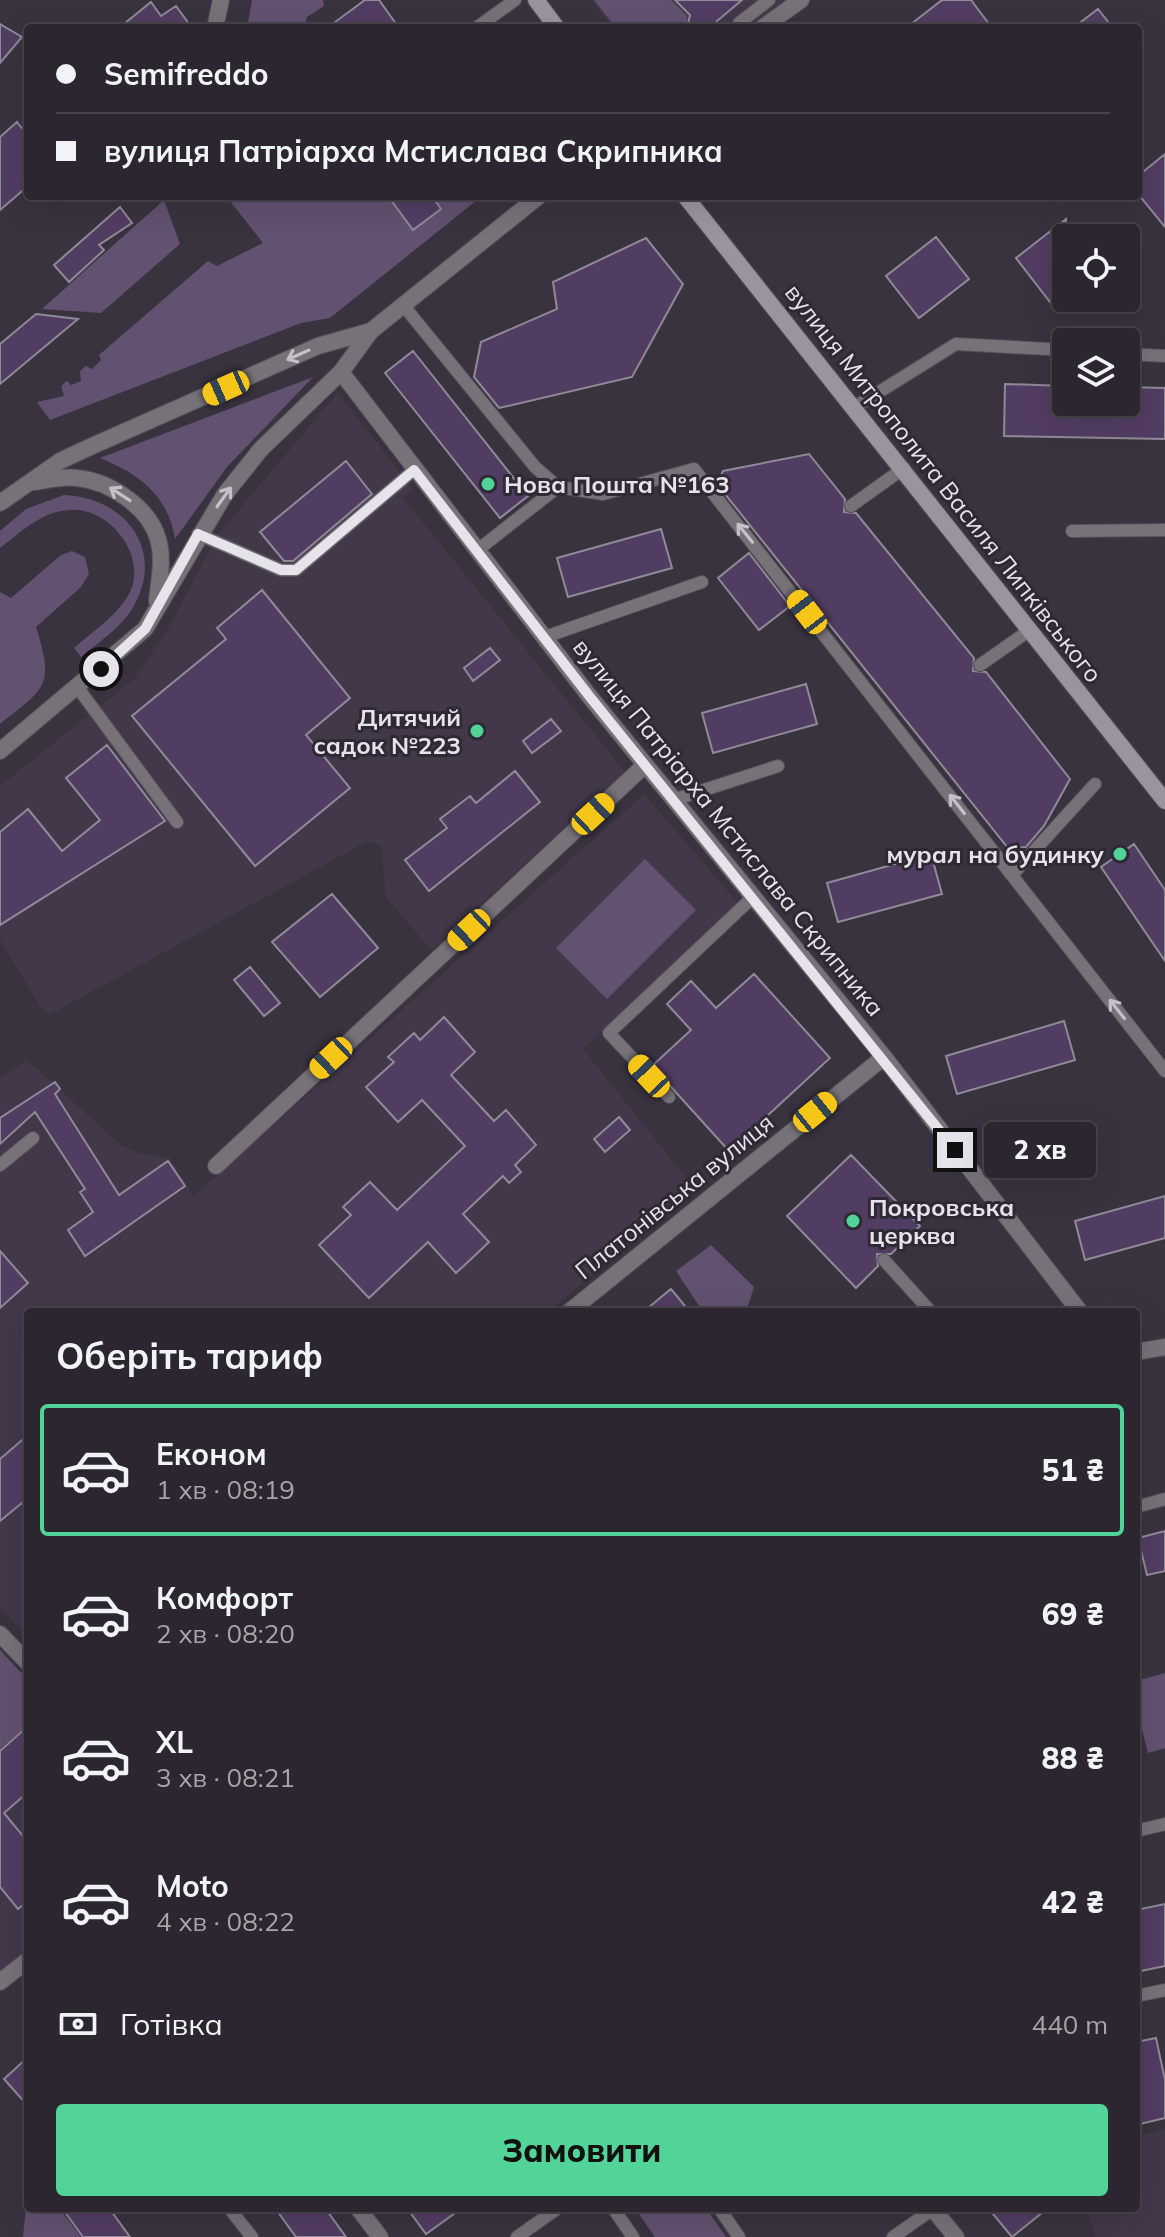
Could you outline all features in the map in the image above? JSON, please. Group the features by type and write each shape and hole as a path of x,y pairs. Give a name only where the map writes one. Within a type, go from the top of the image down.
{"main road":[{"path":"536,0 554,24"},
{"name":"вулиця Митрополита Василя Липківського","path":"688,200 904,468 1165,801"}],"street":[{"path":"216,24 221,0"},
{"path":"768,24 801,0"},
{"path":"0,751 145,629 198,534 261,449 341,372 371,331 534,200"},
{"path":"0,503 25,484 92,446 318,346 371,331"},
{"name":"вулиця Патріарха Мстислава Скрипника","path":"341,372 645,765 884,1057 1077,1308"},
{"path":"25,484 78,478 105,485 126,497 147,517 158,538 161,566 156,612"},
{"path":"216,1166 645,765"},
{"name":"Платонівська вулиця","path":"574,1308 884,1057"},
{"path":"1140,1351 1165,1347"},
{"path":"0,1634 24,1659"},
{"path":"0,1982 24,1963"},
{"path":"361,2212 380,2237"},
{"path":"935,2212 956,2237"}],"lane":[{"path":"482,24 515,0"},
{"path":"739,23 769,0"},
{"path":"403,305 535,467 558,487 603,494 694,469 902,723 1012,875 1165,1071"},
{"path":"855,407 956,344 1052,349"},
{"path":"1140,355 1165,356"},
{"path":"851,506 904,468"},
{"path":"198,534 281,570 296,570 414,470"},
{"path":"479,549 558,487"},
{"path":"1072,531 1165,530"},
{"path":"545,637 702,582"},
{"path":"980,665 1030,630"},
{"path":"78,688 177,822"},
{"path":"673,800 778,766"},
{"path":"1012,875 1095,784"},
{"path":"669,1097 609,1033 753,897"},
{"path":"0,1165 33,1138"},
{"path":"884,1260 927,1308"},
{"path":"1140,1506 1165,1499"},
{"path":"1140,1830 1165,1824"},
{"path":"1140,1995 1165,1990"},
{"path":"232,2212 252,2237"},
{"path":"517,2237 552,2212"},
{"path":"616,2212 633,2237"},
{"path":"722,2212 739,2237"},
{"path":"893,2237 928,2212"}],"shaded area":[{"path":"252,0 323,0 324,6 307,17 305,24 248,24"},
{"path":"591,0 786,0 752,24 610,24"},
{"path":"594,0 671,0 687,16 687,24 613,24"},
{"path":"164,200 180,244 101,313 42,309"},
{"path":"229,200 477,200 330,318 301,323 50,420 37,402 64,396 61,386 67,381 71,385 81,381 80,371 86,366 92,369 101,360 99,355 208,261 217,266 263,243"},
{"path":"313,377 227,467 175,539 166,510 150,488 127,471 100,458"},
{"path":"338,393 413,489 403,498 625,772 431,950 385,896 382,846 368,841 49,1015 42,1009 0,940 0,786 134,679 170,625 219,533"},
{"path":"64,495 104,505 121,516 141,546 145,564 143,585 129,614 81,657 74,648 117,611 128,596 134,566 122,538 99,517 85,511 70,510 41,518 0,548 0,531 26,509"},
{"path":"72,551 85,557 89,574 81,587 36,627 45,662 42,684 27,702 0,724 0,592 11,598 61,555"},
{"path":"644,794 738,903 583,1049 695,1189 553,1308 24,1308 24,1634 0,1607 0,1077 27,1060 121,1145 141,1154 169,1158 194,1196"},
{"path":"645,859 696,910 607,999 556,948"},
{"path":"711,1245 754,1287 747,1308 700,1308 676,1271"},
{"path":"0,1650 24,1676 24,1728 0,1749"},
{"path":"1165,1673 1165,1748 1148,1753 1140,1722 1140,1680"},
{"path":"24,1728 24,1956 0,1974 0,1749"},
{"path":"1165,2129 1165,2237 1096,2237 1087,2212 1140,2212 1140,2135"},
{"path":"26,2212 62,2212 81,2237 23,2237"},
{"path":"637,2212 709,2212 726,2237 655,2237"}],"building":[{"path":"365,0 379,0 396,24 332,24"},
{"path":"675,0 742,0 716,24 688,24 690,15"},
{"path":"942,0 971,0 989,24 911,24"},
{"path":"151,2 161,16 176,6 189,24 124,24"},
{"path":"1098,9 1110,24 1078,24"},
{"path":"0,24 22,37 0,63"},
{"path":"17,122 24,131 24,189 0,210 0,137"},
{"path":"1165,154 1165,227 1142,199 1142,173"},
{"path":"391,200 435,200 441,209 413,230"},
{"path":"120,207 132,223 99,245 104,250 69,282 54,265"},
{"path":"1052,230 1050,302 1016,258"},
{"path":"936,237 969,279 919,318 886,276"},
{"path":"646,238 683,284 632,377 499,408 474,377 481,342 557,309 553,282"},
{"path":"36,314 78,319 0,384 0,344"},
{"path":"413,351 528,496 500,518 385,373"},
{"path":"1005,384 1052,386 1052,416 1140,416 1140,387 1165,388 1165,439 1004,436"},
{"path":"809,454 845,499 844,512 856,513 974,658 973,671 986,672 1070,779 1044,826 1026,847 1008,848 717,484 723,471"},
{"path":"346,461 372,494 293,561 284,561 260,532"},
{"path":"661,529 672,568 568,597 557,558"},
{"path":"749,553 790,606 759,630 718,578"},
{"path":"262,590 350,698 306,735 350,788 255,866 132,716 226,639 217,628"},
{"path":"490,648 500,660 473,681 464,668"},
{"path":"806,684 817,724 713,753 702,713"},
{"path":"551,719 561,731 532,753 523,741"},
{"path":"107,745 165,821 0,925 0,832 28,809 62,851 100,820 66,778"},
{"path":"515,771 540,802 429,891 405,860 447,828 440,819 470,796 476,803"},
{"path":"1134,844 1165,890 1165,961 1101,867"},
{"path":"931,854 942,894 838,922 827,883"},
{"path":"332,894 378,948 320,997 272,942"},
{"path":"250,967 280,1003 264,1016 234,980"},
{"path":"754,974 830,1058 729,1151 652,1066 691,1030 667,1004 691,981 716,1008"},
{"path":"444,1017 475,1052 451,1075 494,1121 506,1110 536,1145 515,1165 521,1172 509,1183 503,1176 463,1214 489,1242 456,1273 428,1242 369,1298 319,1245 351,1215 343,1207 370,1182 397,1210 465,1146 422,1100 398,1122 366,1087 394,1062 388,1057 414,1033 420,1040"},
{"path":"1064,1021 1075,1060 957,1094 946,1056"},
{"path":"55,1082 60,1089 55,1094 119,1195 168,1161 185,1186 85,1256 68,1230 93,1212 80,1192 85,1189 35,1112 0,1144 0,1118"},
{"path":"619,1117 630,1130 605,1152 594,1139"},
{"name":"Покровська церква","path":"851,1155 920,1226 891,1254 877,1254 878,1266 856,1288 787,1216"},
{"path":"1165,1196 1165,1238 1085,1260 1075,1221"},
{"path":"0,1251 28,1283 0,1308"},
{"path":"671,1289 687,1308 648,1308"},
{"path":"24,1438 24,1501 0,1521 0,1459"},
{"path":"1165,1531 1165,1571 1147,1575 1140,1537"},
{"path":"24,1730 24,1796 4,1813 24,1837 24,1904 18,1909 0,1887 0,1751"},
{"path":"1165,1904 1165,1966 1140,1971 1140,1909"},
{"path":"1156,2038 1165,2080 1165,2118 1140,2124 1140,2041"},
{"path":"24,2061 24,2102 4,2079"},
{"path":"65,2212 112,2212 130,2237 83,2237"},
{"path":"278,2212 328,2212 346,2237 296,2237"},
{"path":"410,2212 456,2212 426,2234"},
{"path":"991,2212 1043,2212 1012,2237"}],"place":[{"name":"Нова Пошта №163","path":"488,484"},
{"name":"Дитячий садок №223","path":"477,731"},
{"name":"мурал на будинку","path":"1120,854"},
{"name":"Покровська церква","path":"853,1221"}],"route":[{"path":"101,669 145,629 198,534 281,570 296,570 414,470 479,549 590,697 864,1033 955,1150"}]}
